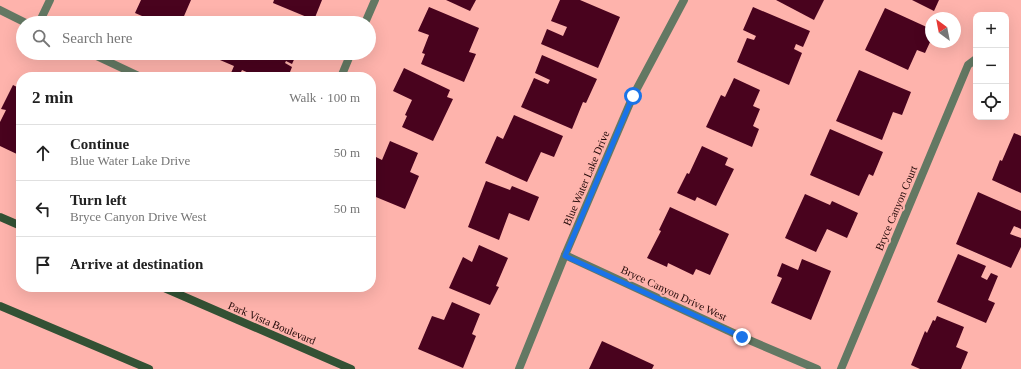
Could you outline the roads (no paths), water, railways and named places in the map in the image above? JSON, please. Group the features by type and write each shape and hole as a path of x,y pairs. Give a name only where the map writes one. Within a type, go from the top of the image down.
{"main road":[{"path":"0,217 16,224"},
{"name":"Park Vista Boulevard","path":"174,292 351,369"},
{"path":"0,306 149,369"}],"street":[{"path":"42,16 50,0"},
{"path":"368,16 375,0"},
{"name":"Blue Water Lake Drive","path":"519,369 633,96 684,0"},
{"path":"0,10 16,18"},
{"path":"105,60 130,72"},
{"path":"343,72 348,60"},
{"name":"Bryce Canyon Court","path":"841,369 968,66 973,62"},
{"name":"Bryce Canyon Drive West","path":"565,256 742,337 818,369"}]}
